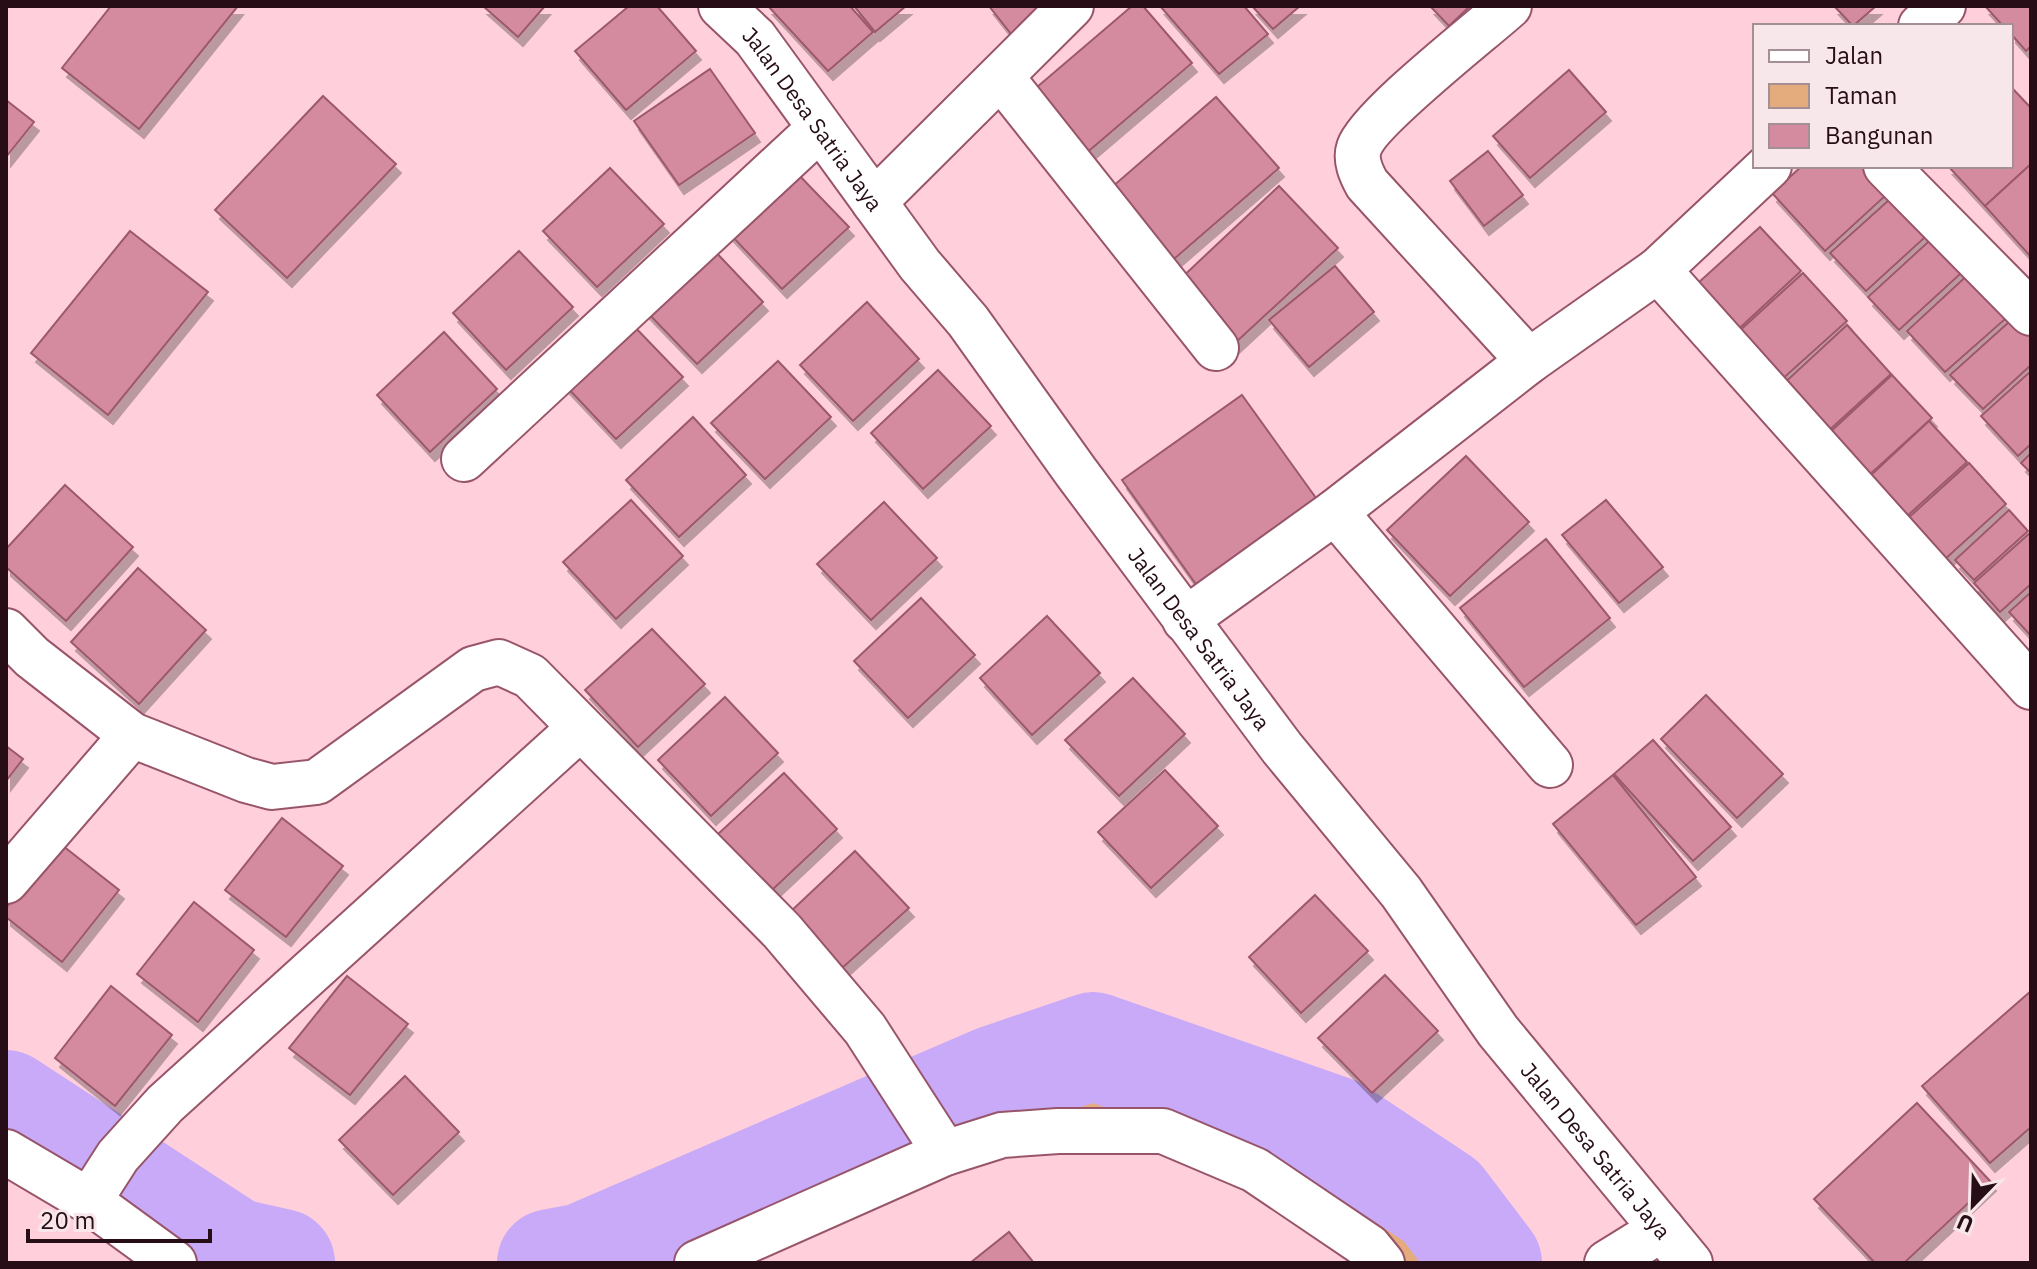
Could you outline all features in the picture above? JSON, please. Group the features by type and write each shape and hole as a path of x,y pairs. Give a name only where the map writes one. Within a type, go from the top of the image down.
{"street":[{"name":"Jalan Desa Satria Jaya","path":"721,6 755,38 920,265 968,321 1185,620 1282,748 1401,892 1498,1031 1655,1233 1690,1263"},
{"path":"874,202 1071,6"},
{"path":"1509,6 1374,124 1358,150 1358,159 1367,184 1529,361"},
{"path":"1923,24 1943,6"},
{"path":"1001,77 1216,348"},
{"path":"464,459 819,129"},
{"path":"1185,620 1335,512 1529,361 1658,270 1767,168"},
{"path":"1888,168 2031,313"},
{"path":"1658,270 2031,687"},
{"path":"1335,512 1550,765"},
{"path":"6,631 32,657 132,735 246,780 272,787 317,782 473,669 499,662 530,676 782,931 865,1029 945,1153"},
{"path":"89,1201 118,1156 165,1104 580,728"},
{"path":"6,881 132,735"},
{"path":"697,1263 945,1153 1002,1135 1058,1131 1163,1131 1255,1170 1369,1247 1382,1263"},
{"path":"6,1152 89,1201 174,1263"},
{"path":"1607,1263 1655,1233"}],"green space":[{"path":"1093,1046 1334,1130 1441,1201 1488,1263 1382,1263 1255,1170 1058,1131 697,1263 551,1263 583,1257 996,1079"},
{"path":"6,1104 233,1252 281,1263 174,1263 6,1152"}],"building":[{"path":"111,6 238,6 139,129 62,68"},
{"path":"483,6 545,6 518,37"},
{"path":"629,6 657,6 696,51 626,110 575,51"},
{"path":"768,6 850,6 873,32 828,71"},
{"path":"854,6 906,6 875,32"},
{"path":"989,6 1038,6 1045,16 1015,39"},
{"path":"1132,6 1143,6 1192,63 1084,155 1030,93"},
{"path":"1160,6 1244,6 1268,34 1219,74"},
{"path":"1252,6 1300,6 1273,29"},
{"path":"1430,6 1470,6 1449,26"},
{"path":"1834,6 1876,6 1855,24 1851,24"},
{"path":"1985,6 2031,6 2031,46 2026,51 2013,36 2013,24 2001,24"},
{"path":"710,69 755,133 679,185 634,121"},
{"path":"1569,70 1606,112 1530,178 1493,136"},
{"path":"2013,89 2031,108 2031,164 1985,206 1950,168 2013,168"},
{"path":"323,96 396,164 287,278 215,210"},
{"path":"1216,97 1279,168 1174,259 1112,187"},
{"path":"6,100 34,122 6,157"},
{"path":"1488,151 1523,195 1484,226 1450,181"},
{"path":"2031,164 2031,257 1985,206"},
{"path":"610,168 664,224 597,287 543,231"},
{"path":"1800,168 1881,168 1897,185 1825,251 1772,193"},
{"path":"795,171 849,227 782,289 729,233"},
{"path":"1279,186 1338,248 1234,344 1177,282"},
{"path":"1899,191 1934,229 1866,291 1830,253"},
{"path":"1760,227 1801,271 1730,337 1688,292"},
{"path":"130,231 208,292 108,415 31,353"},
{"path":"1939,232 1970,265 1899,330 1868,297"},
{"path":"710,246 763,302 697,364 643,308"},
{"path":"519,251 573,307 506,370 453,313"},
{"path":"1335,266 1374,312 1309,367 1269,320"},
{"path":"1973,270 2012,313 1945,372 1907,331"},
{"path":"1803,273 1847,321 1779,382 1736,334"},
{"path":"867,302 919,359 853,421 800,365"},
{"path":"2019,313 2031,325 2031,365 1983,409 1950,375"},
{"path":"629,321 683,377 616,439 563,383"},
{"path":"1847,325 1891,374 1825,434 1781,386"},
{"path":"444,332 497,389 430,452 377,395"},
{"path":"778,361 831,417 765,479 711,423"},
{"path":"938,370 991,426 923,489 871,433"},
{"path":"2031,371 2031,444 2018,456 1981,416"},
{"path":"1892,375 1932,418 1867,477 1828,434"},
{"path":"1242,395 1321,505 1200,590 1122,480"},
{"path":"693,417 746,475 679,537 626,480"},
{"path":"1929,421 1967,462 1906,517 1869,477"},
{"path":"2031,453 2031,473 2021,463"},
{"path":"1466,456 1529,522 1450,596 1387,530"},
{"path":"1969,463 2006,504 1944,560 1906,520"},
{"path":"65,485 133,547 66,621 6,567 6,549"},
{"path":"631,500 683,556 616,619 563,562"},
{"path":"1606,500 1663,567 1619,603 1562,535"},
{"path":"884,502 937,558 871,620 817,564"},
{"path":"2009,510 2028,531 1974,580 1955,560"},
{"path":"2031,532 2031,584 2000,612 1974,583"},
{"path":"1546,539 1610,618 1524,687 1460,608"},
{"path":"138,568 206,630 139,704 71,642"},
{"path":"2031,592 2031,636 2009,612"},
{"path":"921,598 975,655 908,718 854,661"},
{"path":"1047,616 1100,673 1032,735 980,678"},
{"path":"652,629 705,684 638,747 585,690"},
{"path":"1133,678 1185,734 1119,796 1065,740"},
{"path":"1706,695 1783,774 1737,818 1661,739"},
{"path":"725,697 778,753 711,816 658,760"},
{"path":"1653,740 1731,827 1693,861 1614,774"},
{"path":"6,746 23,759 6,781"},
{"path":"1165,770 1218,826 1151,888 1098,832"},
{"path":"784,773 837,829 771,891 717,835"},
{"path":"1613,775 1696,877 1636,925 1553,824"},
{"path":"282,818 343,866 286,937 225,890"},
{"path":"58,842 119,890 62,962 6,917 6,908"},
{"path":"855,851 909,908 841,969 789,913"},
{"path":"1315,895 1368,951 1301,1013 1249,957"},
{"path":"194,902 254,950 198,1022 137,974"},
{"path":"1385,975 1438,1031 1372,1093 1318,1038"},
{"path":"347,976 408,1024 350,1095 289,1048"},
{"path":"111,986 172,1035 115,1106 55,1058"},
{"path":"2031,991 2031,1127 1990,1163 1922,1086"},
{"path":"405,1076 459,1132 393,1195 339,1140"},
{"path":"1917,1103 1991,1182 1904,1263 1875,1263 1814,1199"},
{"path":"1009,1232 1034,1263 970,1263"}],"waterway":[{"path":"551,1263 583,1257 996,1079 1093,1046 1334,1130 1441,1201 1488,1263"},
{"path":"6,1104 233,1252 281,1263"}]}
